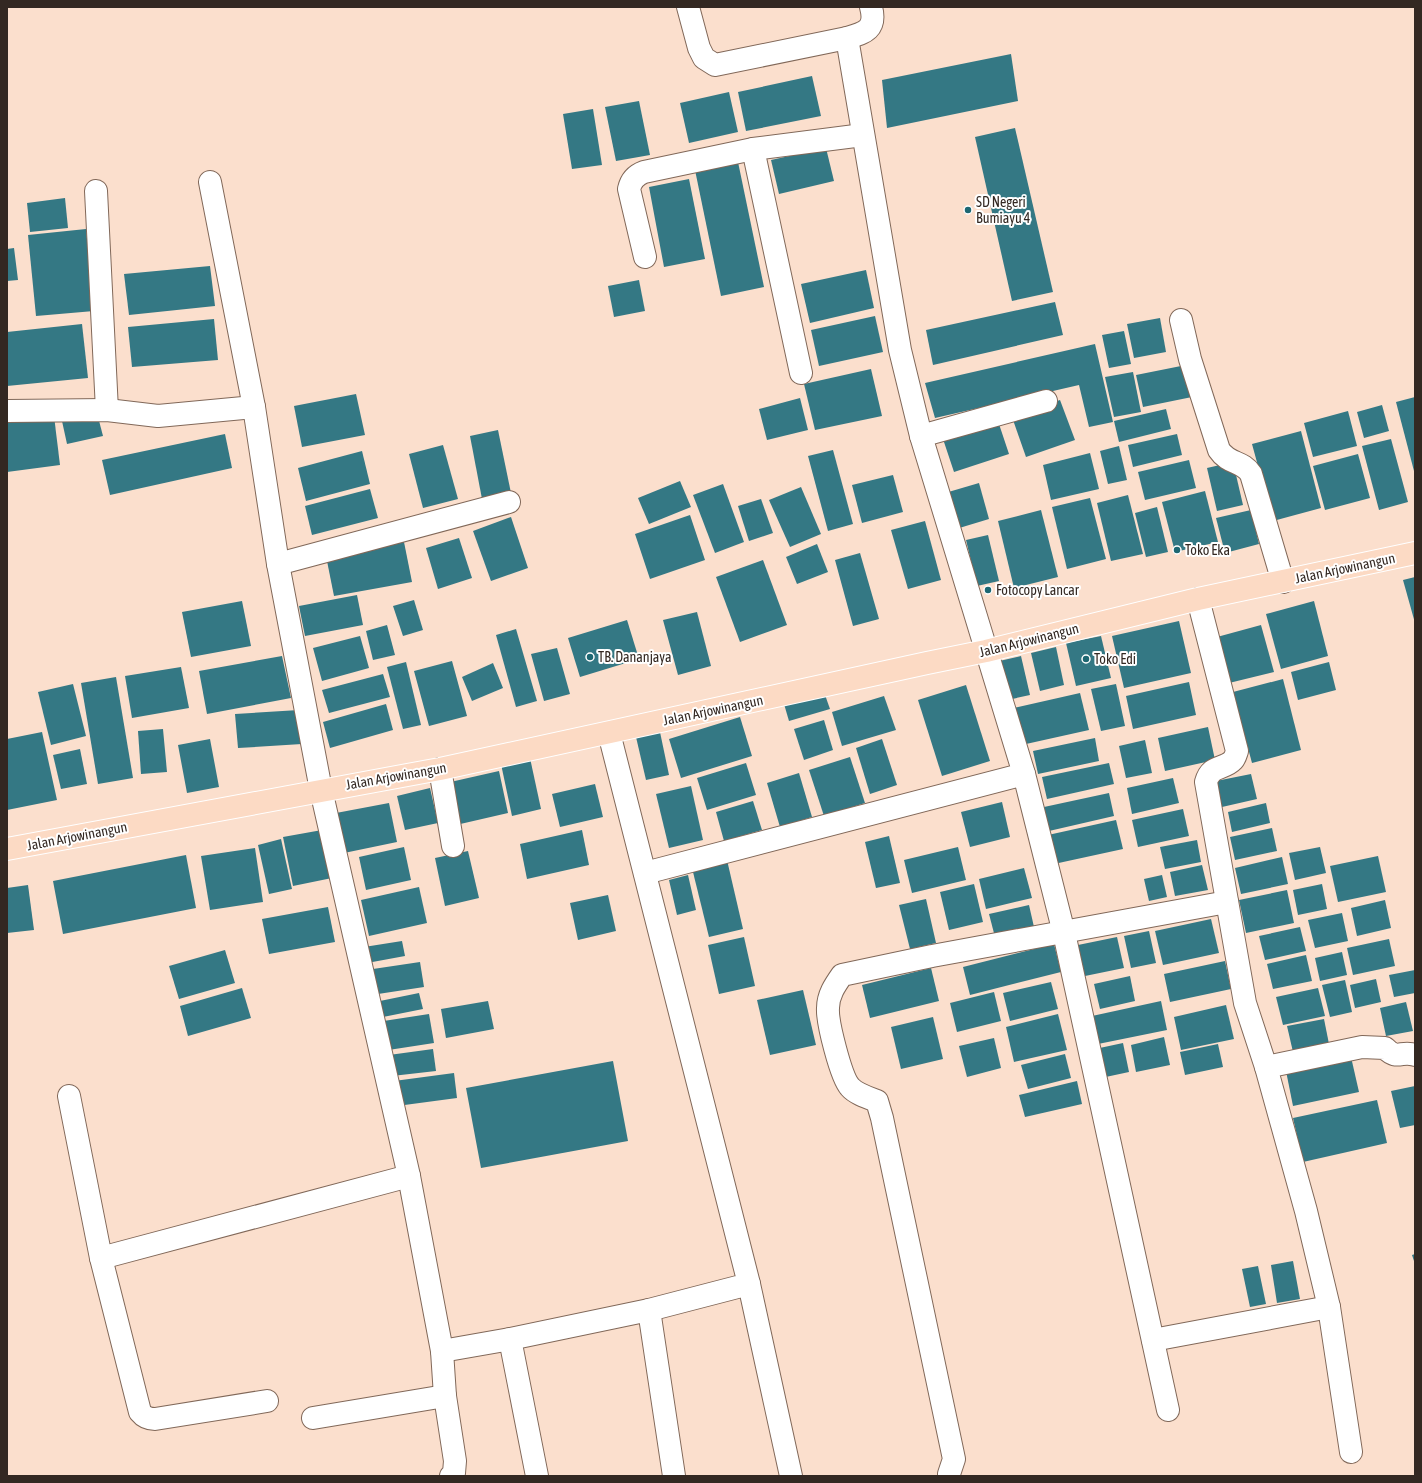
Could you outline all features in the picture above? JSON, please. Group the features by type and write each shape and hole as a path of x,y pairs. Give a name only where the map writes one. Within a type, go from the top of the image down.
{"main road":[{"name":"Jalan Arjowinangun","path":"7,849 440,768 609,733 927,663 986,652 1198,599 1415,553"}],"street":[{"path":"688,7 699,48 704,58 715,65 847,38 865,32 871,24 873,13 871,7"},
{"path":"847,38 900,350 921,436 1024,774 1064,932 1168,1410"},
{"path":"645,257 629,189 634,178 644,172 753,149 863,135"},
{"path":"753,149 800,373"},
{"path":"210,182 254,407 278,564 321,790 409,1176 442,1351 446,1396 455,1461 454,1473 451,1476"},
{"path":"96,191 107,410"},
{"path":"1181,320 1190,359 1219,450 1223,457 1245,466 1251,474 1283,582"},
{"path":"921,436 1046,401"},
{"path":"7,411 107,410 158,416 254,407"},
{"path":"278,564 509,502"},
{"path":"1198,599 1237,751 1233,761 1215,769 1208,776 1206,782 1245,1003 1266,1068 1306,1211 1329,1307 1351,1452"},
{"path":"609,733 749,1284 791,1476"},
{"path":"440,768 453,846"},
{"path":"645,873 1024,774"},
{"path":"949,1474 954,1459 882,1118 877,1101 851,1089 846,1081 834,1047 828,1008 831,990 842,975 932,956 1227,902"},
{"path":"1266,1068 1362,1047 1384,1048 1391,1054 1397,1055 1407,1053 1415,1055"},
{"path":"69,1096 102,1258 137,1406 143,1416 148,1419 155,1419 267,1401"},
{"path":"102,1258 409,1176"},
{"path":"442,1351 510,1339 649,1310 749,1284"},
{"path":"1153,1340 1329,1307"},
{"path":"649,1310 674,1476"},
{"path":"510,1339 537,1476"},
{"path":"312,1418 446,1396"}],"building":[{"path":"1011,54 1018,101 887,128 882,80"},
{"path":"812,76 821,116 746,131 738,92"},
{"path":"729,92 738,132 689,143 680,103"},
{"path":"639,101 650,155 616,161 605,107"},
{"path":"593,109 602,165 572,169 563,114"},
{"path":"1015,128 1053,292 1012,301 975,137"},
{"path":"826,148 834,181 779,194 771,160"},
{"path":"738,162 764,287 721,296 695,170"},
{"path":"689,179 705,259 664,267 649,187"},
{"path":"65,198 68,228 30,232 27,203"},
{"path":"86,229 94,311 36,316 28,235"},
{"path":"14,248 18,280 7,281 7,249"},
{"path":"210,266 215,306 129,315 124,274"},
{"path":"866,270 874,308 810,323 801,284"},
{"path":"639,280 645,311 614,317 608,286"},
{"path":"1055,302 1063,335 933,365 926,330"},
{"path":"875,316 883,352 819,366 811,330"},
{"path":"1160,318 1166,352 1134,358 1127,324"},
{"path":"214,319 218,360 132,367 128,327"},
{"path":"82,324 88,378 7,386 7,332"},
{"path":"1124,331 1131,364 1109,368 1102,335"},
{"path":"1095,344 1113,422 1089,427 1079,385 935,418 925,383"},
{"path":"1186,365 1192,397 1143,407 1136,375"},
{"path":"871,369 882,416 815,430 804,384"},
{"path":"1133,372 1141,412 1114,417 1105,377"},
{"path":"356,394 365,435 302,447 294,406"},
{"path":"1415,397 1415,471 1414,471 1396,402"},
{"path":"800,398 808,430 767,440 759,409"},
{"path":"1060,400 1075,440 1026,457 1012,417"},
{"path":"1382,405 1389,431 1364,438 1357,412"},
{"path":"1166,409 1171,429 1119,442 1114,421"},
{"path":"1348,411 1357,446 1313,457 1304,423"},
{"path":"97,413 103,436 67,444 62,421"},
{"path":"54,416 60,465 7,472 7,422"},
{"path":"998,421 1009,454 954,472 943,439"},
{"path":"498,430 511,493 482,499 470,436"},
{"path":"1301,431 1321,508 1273,521 1252,444"},
{"path":"225,434 232,468 110,495 102,460"},
{"path":"1177,434 1182,455 1133,467 1128,445"},
{"path":"1391,439 1408,502 1379,510 1362,446"},
{"path":"443,445 458,499 423,508 409,454"},
{"path":"1119,446 1127,480 1108,484 1100,451"},
{"path":"833,450 853,524 828,531 808,456"},
{"path":"362,451 370,484 306,501 298,468"},
{"path":"1090,453 1099,489 1051,500 1043,465"},
{"path":"1358,454 1370,498 1325,510 1313,466"},
{"path":"1189,460 1196,488 1145,500 1138,472"},
{"path":"1233,462 1243,505 1217,511 1207,468"},
{"path":"893,475 903,512 862,523 852,485"},
{"path":"680,481 691,507 649,524 638,498"},
{"path":"979,483 989,519 956,529 945,493"},
{"path":"723,484 744,542 715,553 693,495"},
{"path":"801,487 821,534 790,547 769,500"},
{"path":"370,489 378,518 312,535 305,506"},
{"path":"1205,491 1218,542 1175,552 1162,502"},
{"path":"1128,495 1143,554 1111,561 1097,503"},
{"path":"1090,498 1106,559 1067,569 1052,507"},
{"path":"761,499 773,533 749,541 738,506"},
{"path":"1157,507 1168,552 1146,557 1135,513"},
{"path":"1041,510 1058,577 1014,588 998,521"},
{"path":"1251,510 1259,544 1225,553 1216,518"},
{"path":"690,515 705,560 650,579 635,534"},
{"path":"511,517 528,568 491,581 473,531"},
{"path":"925,521 941,580 908,589 891,530"},
{"path":"988,535 999,581 977,586 966,540"},
{"path":"459,538 472,578 438,589 426,548"},
{"path":"404,542 412,582 334,596 326,556"},
{"path":"817,544 828,572 797,584 786,557"},
{"path":"860,553 879,619 853,626 835,560"},
{"path":"763,560 787,625 740,642 716,577"},
{"path":"1415,577 1415,623 1403,580"},
{"path":"357,595 363,625 305,636 299,606"},
{"path":"414,600 423,630 403,636 393,606"},
{"path":"242,601 251,646 191,657 182,612"},
{"path":"1314,601 1328,656 1281,669 1266,614"},
{"path":"697,612 711,666 678,675 663,620"},
{"path":"627,620 639,659 580,677 568,638"},
{"path":"1179,621 1191,673 1124,688 1112,636"},
{"path":"387,625 395,655 373,660 366,631"},
{"path":"1261,625 1274,672 1229,683 1217,637"},
{"path":"516,629 537,701 516,707 496,635"},
{"path":"360,636 369,668 322,681 313,648"},
{"path":"1101,636 1111,678 1076,686 1066,643"},
{"path":"1056,647 1064,685 1040,691 1031,653"},
{"path":"557,648 570,694 544,701 531,654"},
{"path":"282,656 291,698 207,714 199,671"},
{"path":"1021,656 1030,695 1003,701 995,662"},
{"path":"452,661 467,716 429,726 414,671"},
{"path":"406,662 421,725 403,729 387,667"},
{"path":"1329,662 1336,690 1298,700 1291,672"},
{"path":"493,663 503,688 472,701 462,677"},
{"path":"181,667 189,708 132,718 125,676"},
{"path":"383,674 390,697 329,713 322,690"},
{"path":"116,677 133,778 98,784 81,683"},
{"path":"1283,679 1301,750 1252,763 1233,692"},
{"path":"1189,682 1196,715 1133,729 1126,696"},
{"path":"73,684 86,736 51,745 38,692"},
{"path":"1116,684 1125,726 1101,731 1091,689"},
{"path":"966,685 990,761 942,776 918,700"},
{"path":"824,692 830,709 789,721 784,704"},
{"path":"1080,693 1089,730 1017,746 1009,709"},
{"path":"884,696 896,730 842,746 832,712"},
{"path":"386,704 393,730 330,748 323,722"},
{"path":"299,710 302,744 238,748 235,714"},
{"path":"740,717 752,756 681,778 669,739"},
{"path":"824,720 833,750 804,760 794,729"},
{"path":"1208,727 1215,760 1165,771 1158,738"},
{"path":"163,729 167,772 141,774 138,731"},
{"path":"42,732 57,800 7,810 7,739"},
{"path":"660,732 669,775 646,780 636,737"},
{"path":"1095,738 1099,761 1038,774 1033,751"},
{"path":"210,739 219,787 187,793 178,745"},
{"path":"882,739 897,785 870,794 856,748"},
{"path":"1145,740 1152,773 1126,778 1119,746"},
{"path":"80,749 87,784 61,789 53,755"},
{"path":"850,757 865,803 824,816 809,770"},
{"path":"530,758 541,809 512,816 501,764"},
{"path":"746,763 756,795 707,810 697,778"},
{"path":"1109,763 1114,784 1047,799 1042,777"},
{"path":"499,771 508,813 456,825 446,783"},
{"path":"799,773 812,817 780,827 767,783"},
{"path":"1251,774 1257,799 1222,807 1216,781"},
{"path":"1173,778 1179,803 1132,814 1127,788"},
{"path":"595,784 603,817 560,827 552,794"},
{"path":"691,786 703,840 669,848 656,794"},
{"path":"430,788 438,823 405,830 397,796"},
{"path":"1109,793 1114,816 1049,831 1044,807"},
{"path":"753,801 762,830 724,841 716,812"},
{"path":"1002,802 1010,837 970,847 961,812"},
{"path":"389,803 397,842 344,853 336,813"},
{"path":"1266,803 1270,823 1232,832 1228,812"},
{"path":"1183,809 1189,836 1138,847 1132,820"},
{"path":"1116,820 1123,849 1054,864 1048,835"},
{"path":"1272,828 1277,851 1235,860 1230,837"},
{"path":"322,830 332,878 293,886 283,837"},
{"path":"582,830 589,865 527,879 520,844"},
{"path":"889,836 900,883 876,888 865,842"},
{"path":"281,839 292,889 269,894 258,845"},
{"path":"1197,840 1201,862 1165,869 1160,847"},
{"path":"404,847 411,880 366,890 359,857"},
{"path":"958,847 966,880 912,893 904,860"},
{"path":"1320,847 1326,873 1295,880 1289,853"},
{"path":"255,848 263,902 210,910 201,856"},
{"path":"468,851 479,898 445,906 435,858"},
{"path":"186,855 196,908 63,934 53,881"},
{"path":"1378,856 1386,892 1338,902 1330,866"},
{"path":"1282,857 1288,884 1241,894 1235,868"},
{"path":"727,860 743,929 709,937 692,868"},
{"path":"1202,865 1208,890 1175,896 1170,872"},
{"path":"1024,868 1032,898 986,909 979,879"},
{"path":"688,875 696,910 677,915 669,880"},
{"path":"1162,875 1167,897 1149,901 1144,879"},
{"path":"974,884 983,922 949,930 940,892"},
{"path":"1322,884 1327,909 1298,915 1293,890"},
{"path":"28,885 34,930 7,933 7,888"},
{"path":"419,887 427,923 369,936 361,900"},
{"path":"1287,890 1294,923 1246,933 1239,900"},
{"path":"608,895 616,931 578,940 570,903"},
{"path":"926,899 936,943 910,949 899,905"},
{"path":"1385,900 1391,928 1357,936 1351,908"},
{"path":"1029,905 1034,927 995,937 989,914"},
{"path":"328,907 335,942 269,954 262,919"},
{"path":"1342,913 1348,941 1315,948 1308,920"},
{"path":"1211,919 1219,953 1163,965 1155,931"},
{"path":"1300,927 1306,951 1265,960 1259,936"},
{"path":"1149,931 1156,963 1131,968 1124,936"},
{"path":"744,937 755,986 719,994 708,945"},
{"path":"1117,937 1124,968 1085,976 1078,945"},
{"path":"1389,939 1395,966 1353,975 1347,948"},
{"path":"402,941 405,956 367,963 364,947"},
{"path":"1054,944 1061,972 970,995 963,967"},
{"path":"225,950 235,983 179,999 169,966"},
{"path":"1342,952 1347,975 1320,981 1315,958"},
{"path":"1306,955 1312,981 1273,989 1267,964"},
{"path":"1225,961 1231,989 1170,1002 1164,974"},
{"path":"420,962 424,987 378,994 373,969"},
{"path":"931,968 939,1001 870,1018 862,985"},
{"path":"1415,970 1415,993 1394,997 1389,975"},
{"path":"1130,976 1135,1001 1100,1009 1094,984"},
{"path":"1376,979 1381,1002 1355,1008 1350,985"},
{"path":"1345,980 1352,1012 1330,1017 1322,985"},
{"path":"1051,982 1058,1009 1010,1021 1003,993"},
{"path":"242,988 251,1018 188,1036 180,1006"},
{"path":"1318,988 1325,1016 1283,1025 1276,997"},
{"path":"803,990 816,1045 770,1055 757,1000"},
{"path":"994,992 1001,1021 957,1032 950,1003"},
{"path":"419,993 423,1009 378,1018 375,1002"},
{"path":"488,1001 494,1029 446,1038 441,1009"},
{"path":"1161,1001 1167,1030 1098,1044 1092,1016"},
{"path":"1406,1002 1413,1031 1386,1036 1380,1008"},
{"path":"1226,1005 1234,1039 1181,1050 1174,1017"},
{"path":"429,1014 434,1043 382,1051 377,1022"},
{"path":"1058,1014 1067,1050 1014,1062 1006,1027"},
{"path":"933,1017 943,1059 901,1069 891,1027"},
{"path":"1324,1019 1329,1044 1293,1052 1287,1026"},
{"path":"1164,1037 1170,1065 1136,1072 1131,1045"},
{"path":"994,1038 1001,1068 967,1077 959,1046"},
{"path":"1123,1043 1129,1072 1101,1078 1095,1049"},
{"path":"1218,1044 1223,1067 1185,1075 1180,1052"},
{"path":"433,1049 436,1071 392,1076 389,1055"},
{"path":"1065,1054 1071,1078 1028,1089 1021,1065"},
{"path":"1351,1057 1359,1092 1293,1106 1286,1071"},
{"path":"613,1061 628,1141 481,1168 466,1088"},
{"path":"454,1073 457,1098 397,1106 394,1081"},
{"path":"1077,1081 1082,1104 1025,1117 1019,1095"},
{"path":"1415,1086 1415,1125 1400,1128 1391,1091"},
{"path":"1377,1100 1387,1143 1303,1162 1293,1118"},
{"path":"1415,1254 1415,1264 1412,1255"},
{"path":"1293,1261 1300,1299 1277,1303 1271,1265"},
{"path":"1258,1266 1266,1304 1250,1307 1242,1269"}],"place":[{"name":"SD Negeri Bumiayu 4","path":"968,210"},
{"name":"Toko Eka","path":"1177,550"},
{"name":"Fotocopy Lancar","path":"988,590"},
{"name":"TB. Dananjaya","path":"590,657"},
{"name":"Toko Edi","path":"1086,659"}]}
